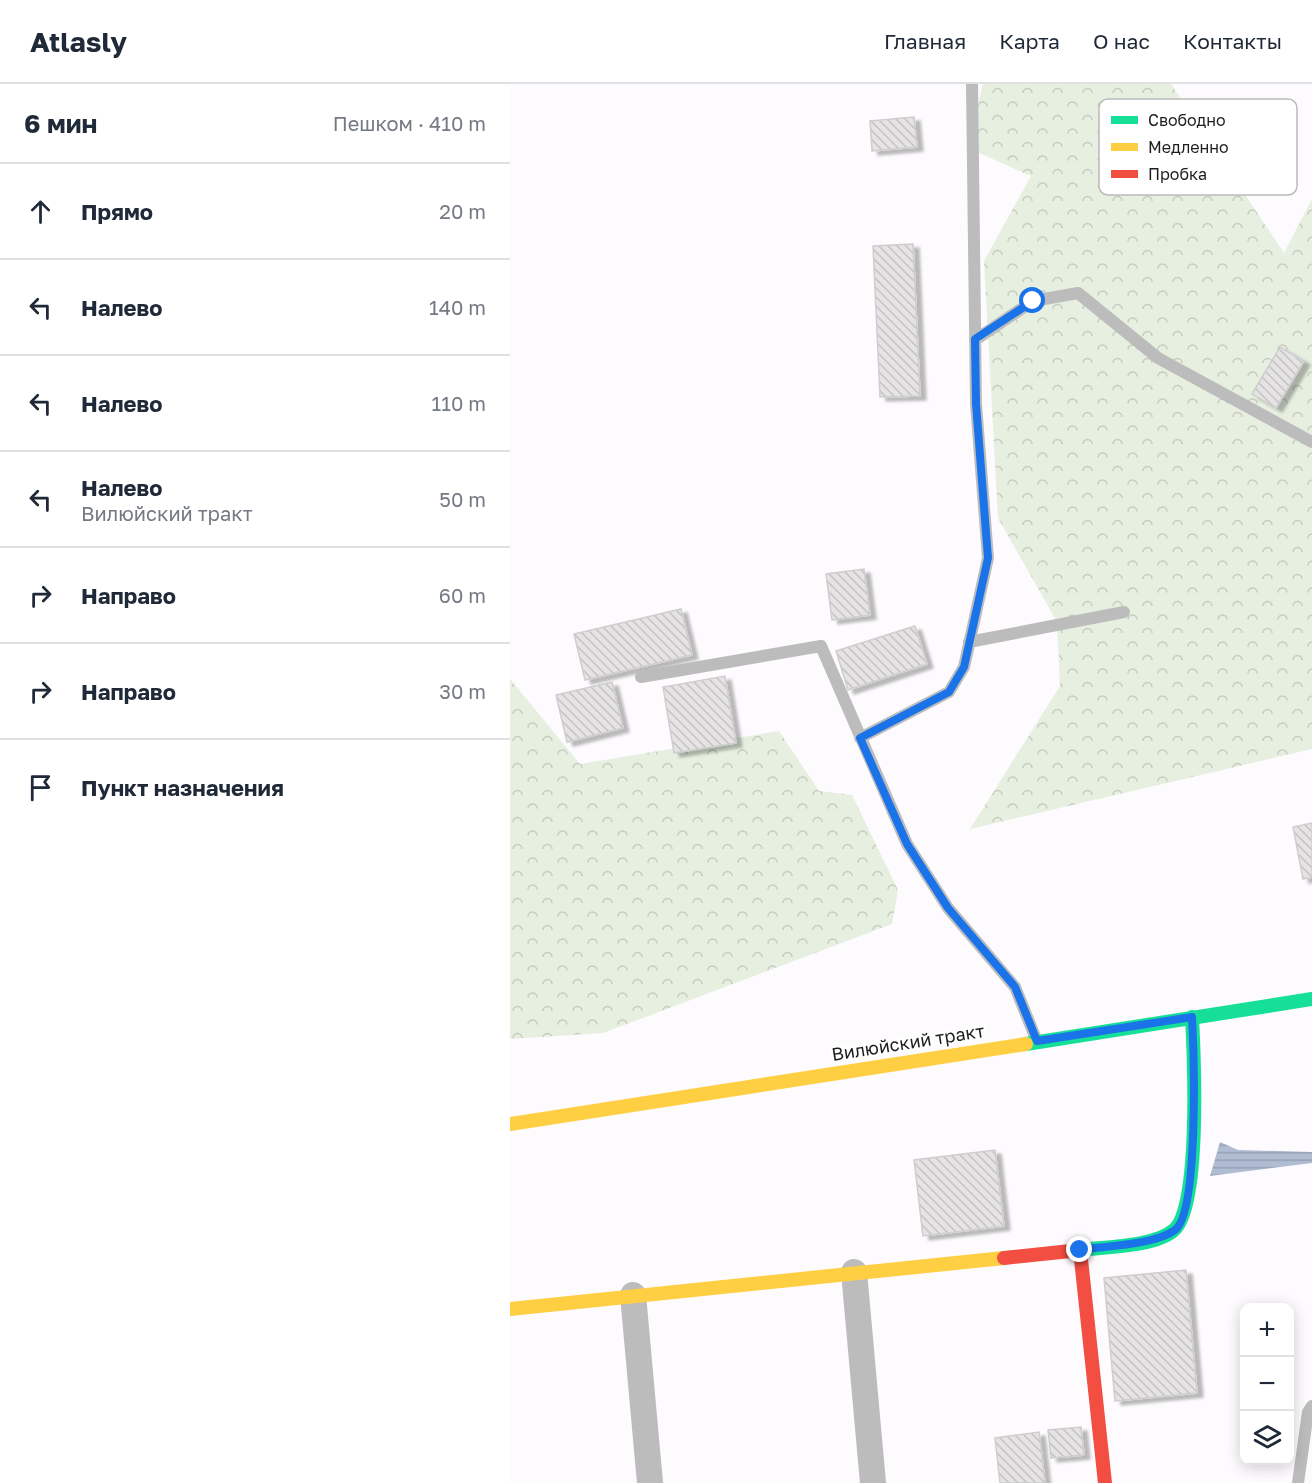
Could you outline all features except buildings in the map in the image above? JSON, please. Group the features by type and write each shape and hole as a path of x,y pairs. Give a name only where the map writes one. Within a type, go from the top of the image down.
{"street":[{"name":"Вилюйский тракт","path":"510,1124 1312,999"},
{"path":"510,1309 1080,1250 1156,1238 1175,1230 1184,1219 1189,1194 1195,1076 1192,1017"},
{"path":"1080,1250 1105,1483"},
{"path":"854,1272 873,1483"},
{"path":"633,1295 650,1483"}],"lane":[{"path":"860,738 949,692 964,667 988,558 976,404 972,84"},
{"path":"975,339 1033,301 1078,293 1158,358 1312,442"},
{"path":"969,642 1124,612"},
{"path":"641,677 822,646 907,844 948,908 1015,987 1037,1041"},
{"path":"1298,1483 1308,1412 1312,1406"}],"green space":[{"path":"983,84 1171,84 1181,99 1099,99 1099,195 1245,195 1284,253 1312,199 1312,749 970,829 1060,686 1057,622 998,518 984,261 1031,176 968,148"},
{"path":"510,679 580,764 779,731 819,791 852,795 898,890 892,924 603,1033 510,1039"}],"water":[{"path":"1220,1142 1238,1150 1312,1152 1312,1163 1210,1176"}],"traffic: fast":[{"path":"1026,1044 1312,999"},
{"path":"1080,1250 1155,1240 1174,1230 1183,1216 1192,1163 1194,1129 1192,1017"}],"traffic: slow":[{"path":"510,1124 1026,1044"},
{"path":"510,1309 1004,1258"}],"traffic: jam":[{"path":"1004,1258 1080,1250 1105,1483"}],"route":[{"path":"1033,301 975,339 976,404 988,558 964,667 949,692 860,738 907,844 948,908 1015,987 1037,1041 1192,1017 1195,1076 1189,1194 1184,1219 1175,1230 1156,1238 1080,1250"}]}
